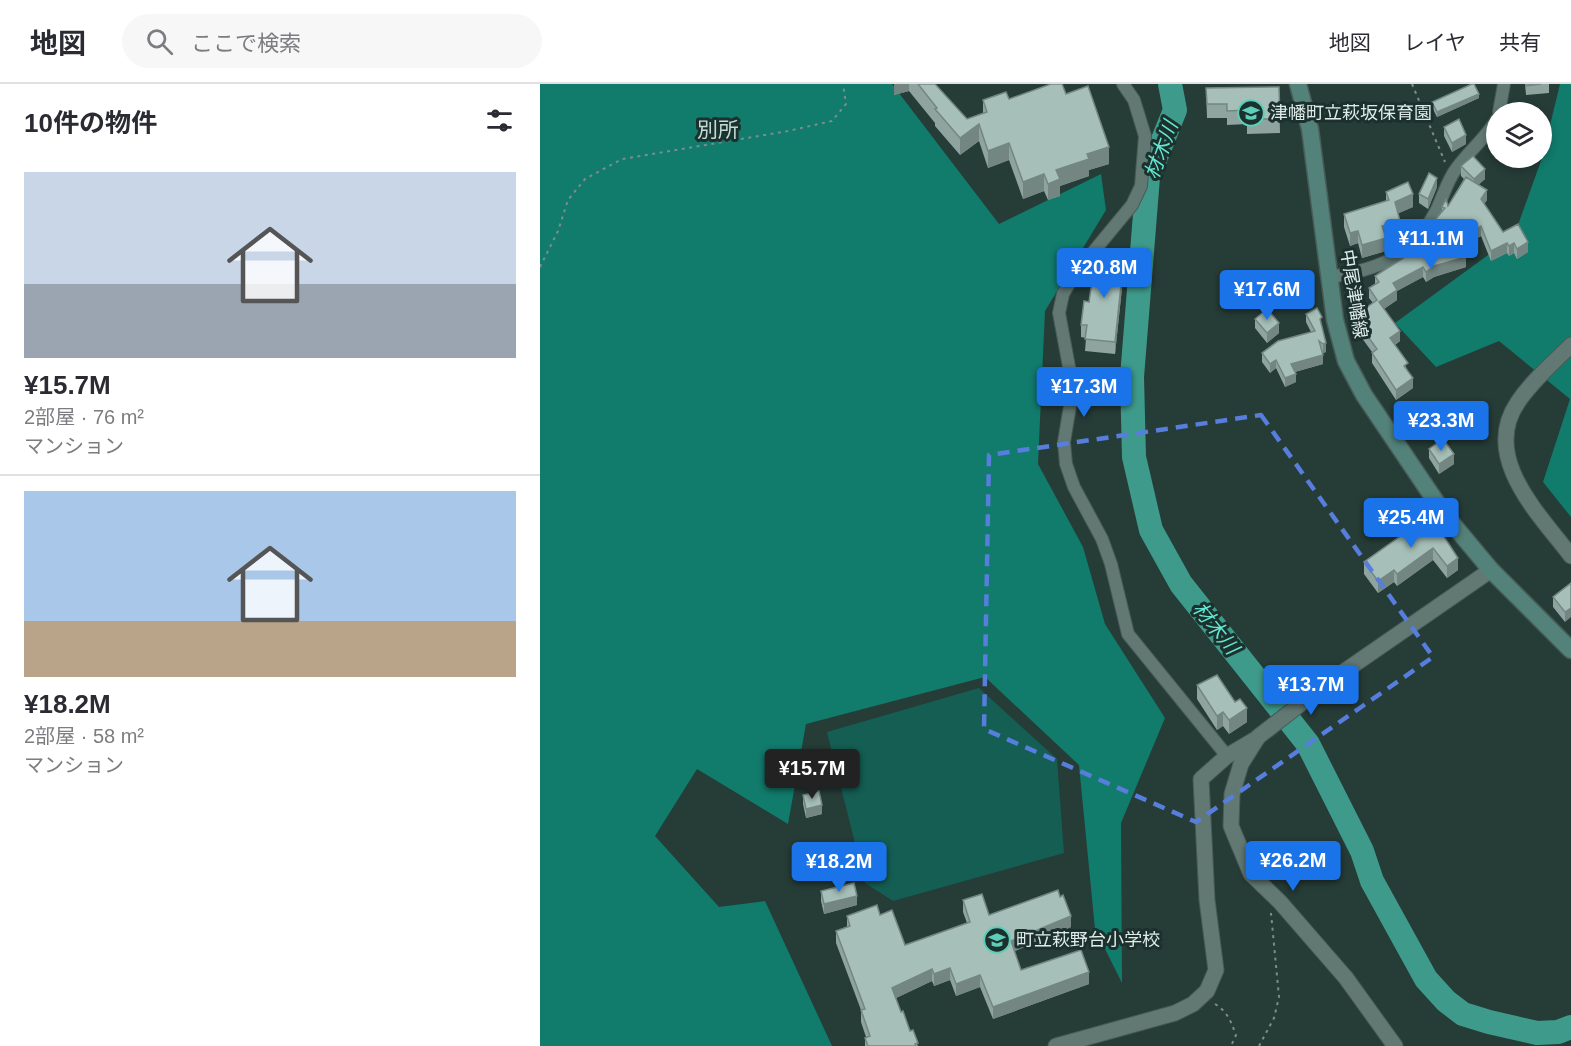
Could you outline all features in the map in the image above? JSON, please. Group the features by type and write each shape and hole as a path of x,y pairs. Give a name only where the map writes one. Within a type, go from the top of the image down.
{"main road":[{"name":"中尾津幡線","path":"1298,84 1310,129 1335,320 1346,362 1359,386 1445,515 1491,570 1571,650"}],"street":[{"path":"1123,84 1134,100 1145,136 1141,186 1132,205 1075,274 1063,294 1059,313 1073,388 1064,442 1066,464 1074,487 1102,539 1111,564 1128,634 1227,756"},
{"path":"1501,102 1504,84"},
{"path":"1331,277 1384,265 1400,255 1435,213 1451,177 1486,136"},
{"path":"1571,345 1516,404 1508,426 1506,449 1511,472 1521,489 1571,556"},
{"path":"1056,1046 1175,1013 1207,991 1216,970 1207,900 1201,779 1227,756 1258,737 1326,684 1491,570"},
{"path":"1258,737 1240,764 1232,794 1231,826 1251,874 1346,978 1395,1046"}],"path":[{"path":"540,267 558,231 568,200 585,179 622,159 788,131 832,120 846,104 843,84"},
{"path":"1412,84 1451,177"},
{"path":"1259,1046 1274,1018 1279,997 1271,925 1271,901 1265,890"},
{"path":"1201,996 1224,1010 1236,1035 1231,1046"}],"highlighted area":[{"path":"1261,415 1433,657 1196,822 984,729 989,455"}],"green space":[{"path":"540,84 892,84 999,224 1101,174 1106,210 1045,311 1038,464 1083,547 1105,624 1165,718 1121,823 1122,983 1095,929 1079,765 985,677 806,724 788,824 697,769 655,836 719,907 765,901 832,1046 540,1046"},
{"path":"1560,84 1571,84 1571,517 1543,482 1570,399 1499,341 1436,367 1395,323 1514,236 1538,168 1552,168 1552,117"},
{"path":"979,688 1057,759 1064,853 893,901 865,883 827,732"}],"building":[{"path":"918,84 935,84 967,119 987,112 983,100 1006,92 1009,99 1051,84 1062,84 1066,94 1088,86 1109,147 1087,154 1089,159 1056,170 1060,179 1048,184 1044,174 1023,182 1009,143 988,151 979,124 960,138 935,109 937,108"},
{"path":"1472,84 1479,94 1437,112 1432,102"},
{"path":"1279,87 1280,119 1247,119 1247,110 1227,111 1227,104 1207,104 1206,88"},
{"path":"1459,119 1466,135 1452,143 1444,127"},
{"path":"1473,156 1485,169 1474,179 1461,166"},
{"path":"1429,173 1437,178 1428,199 1419,194"},
{"path":"1466,177 1487,190 1481,199 1503,232 1518,224 1528,242 1517,249 1514,243 1509,246 1507,243 1491,251 1481,226 1460,238 1466,257 1434,266 1426,272 1423,267 1393,283 1397,290 1379,302 1400,331 1390,338 1408,363 1404,366 1413,378 1396,390 1372,353 1377,349 1359,324 1362,321 1357,314 1377,300 1369,288 1379,282 1375,276 1408,255 1428,252 1427,248 1437,245 1436,242 1453,236 1435,220 1445,208 1442,207 1446,199 1448,206"},
{"path":"1408,182 1413,194 1395,202 1400,221 1382,226 1386,238 1362,245 1358,231 1350,233 1344,214 1389,200 1386,192"},
{"path":"1096,253 1124,257 1115,342 1085,339 1087,325 1081,325 1084,301 1089,302"},
{"path":"1317,308 1322,317 1320,319 1326,343 1319,341 1323,355 1291,364 1296,374 1285,378 1276,360 1270,364 1262,353 1278,341 1315,331 1306,314"},
{"path":"1267,309 1279,323 1267,333 1255,319"},
{"path":"1443,439 1454,454 1439,464 1429,449"},
{"path":"1428,512 1458,558 1447,566 1433,548 1397,574 1394,570 1378,581 1364,562 1416,525 1414,521"},
{"path":"1571,583 1571,608 1565,612 1553,597"},
{"path":"1217,675 1235,702 1240,699 1247,708 1229,720 1223,712 1217,716 1197,685"},
{"path":"819,791 822,805 806,809 803,795"},
{"path":"854,883 857,896 824,904 821,891"},
{"path":"1058,890 1060,897 1063,895 1071,916 1011,941 1021,970 1081,950 1089,972 993,1007 980,975 956,984 950,968 934,974 932,969 892,988 910,1031 913,1030 918,1043 915,1044 916,1046 868,1046 865,1038 870,1036 861,1010 865,1009 836,931 850,926 847,916 877,905 880,915 892,910 905,945 970,922 963,900 982,894 989,915"}],"waterway":[{"name":"材木川","path":"1170,84 1175,110 1148,177 1132,377 1134,457 1151,530 1181,584 1308,744 1362,851 1372,881 1426,979 1446,1001 1463,1014 1537,1033 1558,1032 1571,1027"}],"place":[{"name":"津幡町立萩坂保育園","path":"1251,113"},
{"name":"町立萩野台小学校","path":"997,940"}],"district":[{"name":"別所","path":"718,129"}]}
